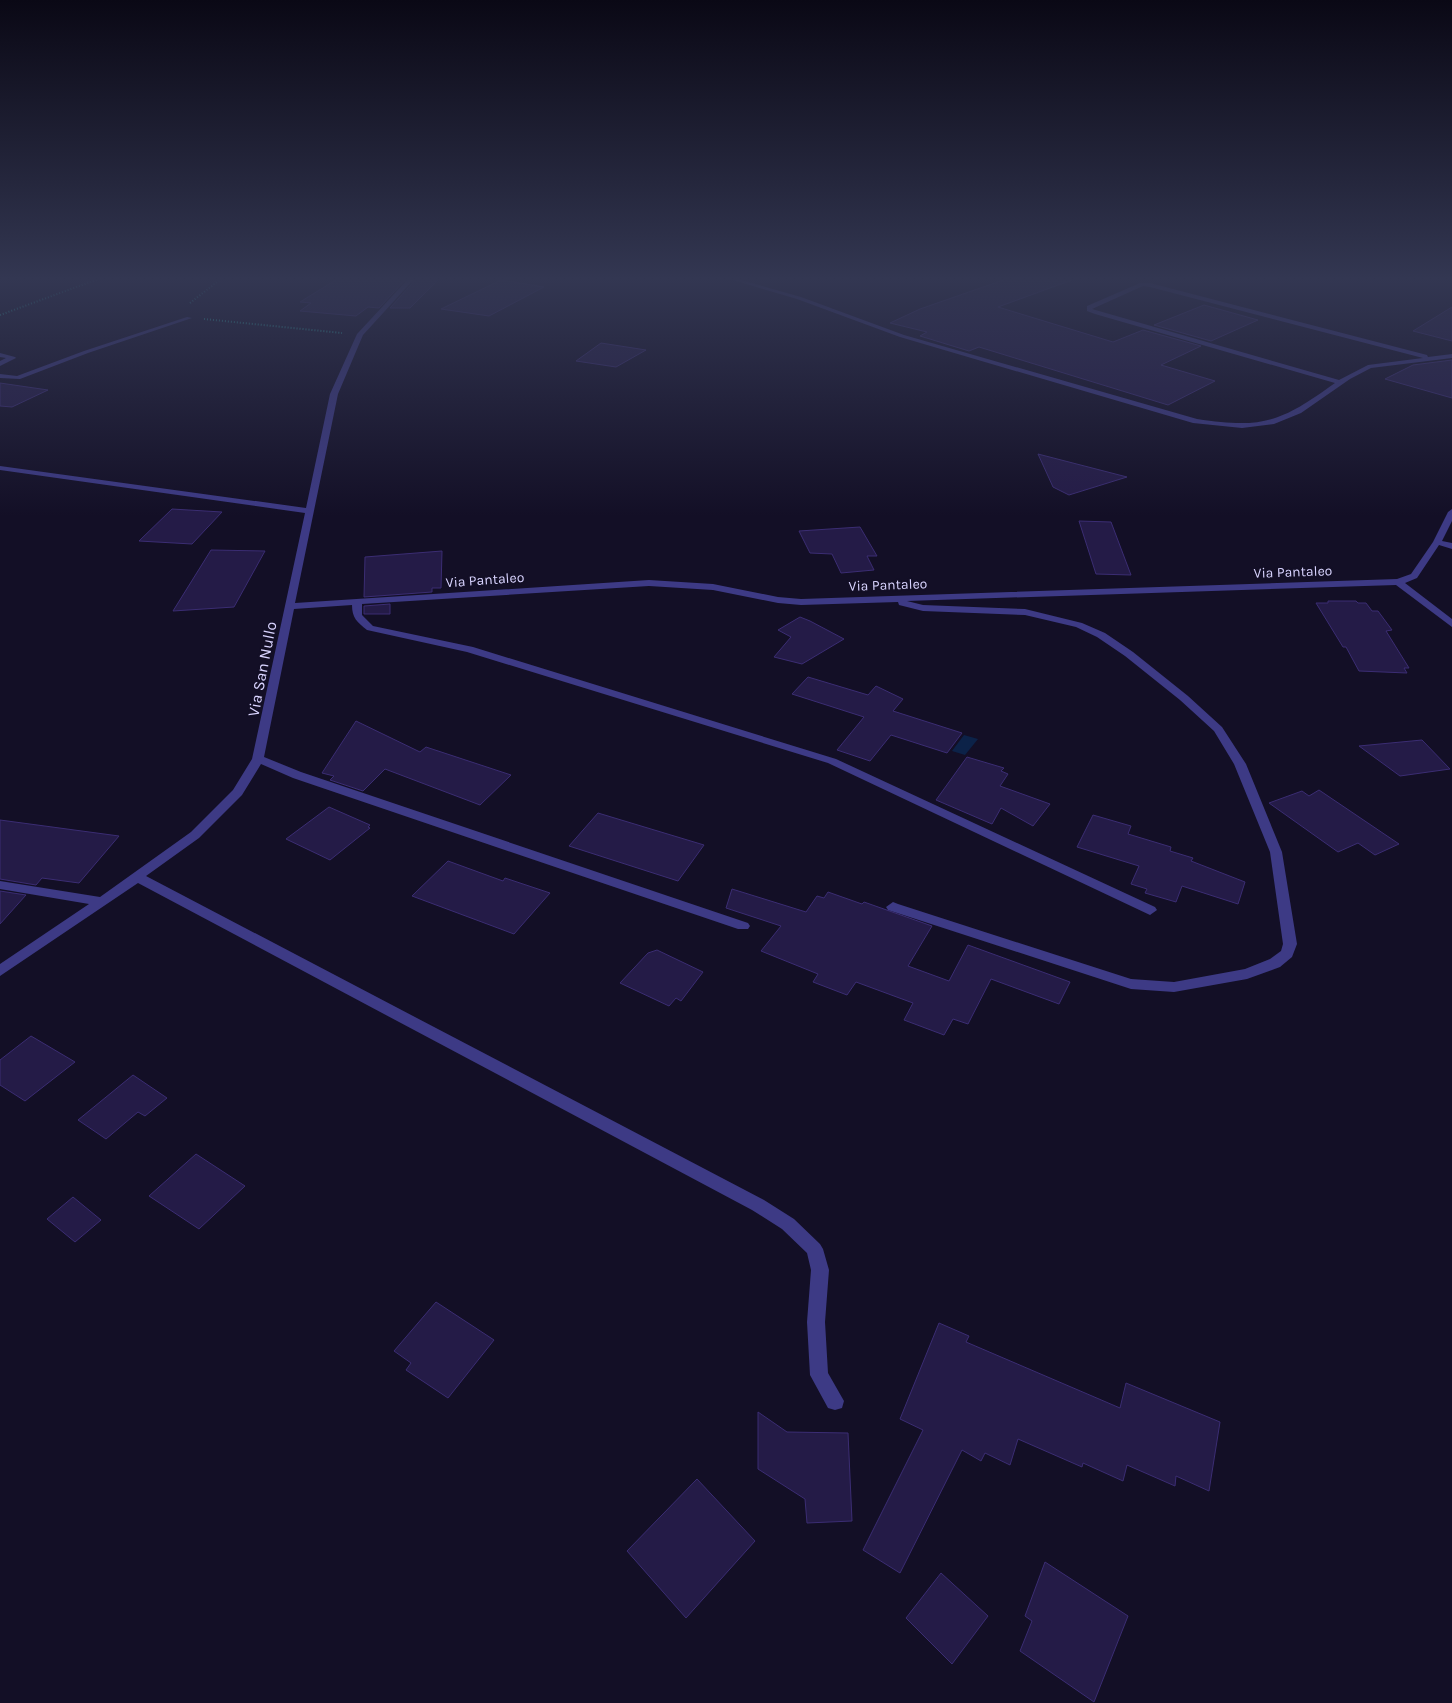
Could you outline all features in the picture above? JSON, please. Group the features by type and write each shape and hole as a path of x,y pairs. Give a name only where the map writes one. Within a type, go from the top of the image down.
{"street":[{"path":"0,364 13,358 11,357"},
{"path":"0,376 18,378 73,357"},
{"name":"Via San Nullo","path":"0,971 102,902 195,835 238,792 258,759 334,394 350,357"},
{"path":"976,357 1196,421 1249,426 1279,422 1306,408 1360,370 1370,366 1443,357"},
{"path":"1252,357 1341,383"},
{"path":"1427,357 1433,359"},
{"path":"0,468 310,511"},
{"name":"Via Pantaleo","path":"289,606 649,583 713,587 778,600 802,602 1398,582 1414,576 1436,542 1452,512"},
{"path":"1436,542 1452,546"},
{"path":"1398,582 1452,624"},
{"path":"890,599 923,608 1025,612 1079,624 1101,635 1129,654 1184,698 1218,729 1240,764 1276,852 1290,944 1287,954 1281,959 1247,974 1174,987 1132,984 893,907"},
{"path":"357,602 357,615 360,620 379,631 469,649 832,761 1150,910"},
{"path":"258,759 297,775 743,926"},
{"path":"138,876 758,1205 788,1224 814,1249 820,1270 816,1322 819,1374 835,1401"},
{"path":"0,885 102,902"}],"water":[{"path":"964,735 978,739 965,755 952,751"}],"building":[{"path":"581,357 633,357 616,367 576,361"},
{"path":"1013,357 1177,357 1161,365 1215,381 1168,405"},
{"path":"1452,360 1452,398 1385,379 1413,365"},
{"path":"0,383 48,390 12,407 0,406"},
{"path":"1038,454 1127,477 1069,495 1053,487"},
{"path":"172,509 222,512 192,544 139,541"},
{"path":"1079,521 1111,522 1131,575 1096,574"},
{"path":"860,527 877,556 867,556 874,570 841,573 832,554 810,553 799,531"},
{"path":"211,550 265,551 234,607 173,611"},
{"path":"442,551 441,588 432,588 432,592 364,597 365,557"},
{"path":"1328,601 1366,603 1372,611 1378,611 1392,630 1386,631 1409,668 1404,668 1407,673 1359,671 1346,647 1343,647 1316,603 1328,603"},
{"path":"390,604 390,614 364,614 364,606"},
{"path":"800,617 844,639 802,664 774,657 791,637 778,630"},
{"path":"808,677 868,695 876,686 903,699 893,711 962,733 947,753 891,735 870,761 837,750 864,717 792,694"},
{"path":"356,721 420,752 426,747 511,775 480,805 385,769 363,791 330,780 334,776 322,773"},
{"path":"1422,740 1450,769 1400,776 1359,746"},
{"path":"967,757 1004,768 1001,771 1008,774 1000,786 1050,804 1033,826 1001,808 992,824 936,800"},
{"path":"1319,790 1399,844 1375,855 1358,843 1338,852 1269,803 1302,791 1309,796"},
{"path":"329,807 370,825 368,827 370,828 330,860 286,839"},
{"path":"598,813 704,845 678,881 569,846"},
{"path":"1093,815 1131,826 1128,834 1171,847 1170,851 1193,858 1191,861 1245,882 1238,904 1182,886 1176,902 1145,893 1147,889 1131,884 1139,866 1077,847"},
{"path":"0,820 119,836 79,883 42,878 36,885 0,879"},
{"path":"448,861 503,881 505,878 550,893 514,934 412,896"},
{"path":"732,889 806,912 817,896 824,898 828,892 862,904 864,902 932,926 908,966 949,981 968,945 1070,982 1059,1004 991,979 968,1024 953,1019 944,1035 904,1020 913,1003 856,982 847,995 813,982 818,974 761,951 781,926 726,908"},
{"path":"0,891 26,895 0,924"},
{"path":"657,950 703,972 681,1001 676,998 669,1006 620,983 648,953"},
{"path":"31,1036 75,1062 25,1101 0,1085 0,1060"},
{"path":"133,1075 167,1098 145,1116 138,1112 106,1139 78,1120"},
{"path":"196,1154 245,1186 199,1229 149,1196"},
{"path":"73,1197 101,1220 75,1242 47,1219"},
{"path":"436,1302 494,1340 448,1398 406,1370 411,1363 394,1351"},
{"path":"939,1323 969,1336 966,1342 1120,1408 1126,1383 1220,1422 1209,1491 1176,1476 1175,1486 1127,1465 1123,1481 1083,1463 1082,1467 1018,1439 1010,1465 985,1453 981,1461 962,1450 900,1573 863,1550 923,1430 900,1419"},
{"path":"758,1412 787,1432 848,1433 852,1521 807,1523 805,1499 758,1469"},
{"path":"697,1479 755,1541 686,1618 627,1551"},
{"path":"1045,1562 1128,1616 1094,1702 1020,1651 1032,1621 1025,1616"},
{"path":"941,1573 988,1616 952,1664 906,1618"}]}
